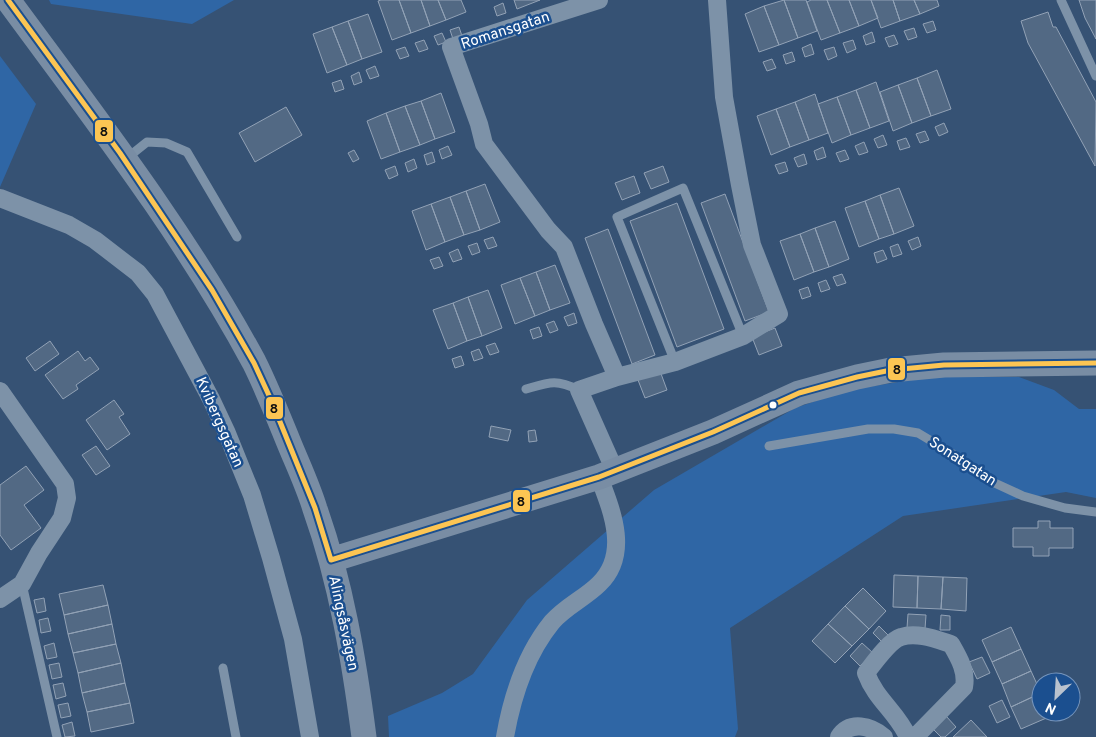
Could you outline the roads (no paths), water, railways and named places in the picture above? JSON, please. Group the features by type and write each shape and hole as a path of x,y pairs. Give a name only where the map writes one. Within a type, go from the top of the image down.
{"main road":[{"name":"Alingsåsvägen","path":"8,0 125,160 212,290 254,363 315,508 331,560 353,663 364,737"},
{"path":"331,560 607,474 712,432 800,393 857,377 891,370 944,365 1096,363"}],"street":[{"name":"Romansgatan","path":"599,0 451,47 479,124 484,144 548,230 564,247 617,377"},
{"path":"505,737 509,713 530,654 553,622 572,604 600,584 614,564 617,547 607,474 579,390 617,377 674,362 743,336 779,314 752,245 740,185 724,97 717,0"},
{"name":"Kvibergsgatan","path":"0,198 69,225 95,240 138,273 155,294 212,399 252,495 293,639 310,737"},
{"path":"0,391 65,484 67,498 62,518 39,553 22,584 0,599"},
{"path":"908,737 903,725 871,687 866,674 882,652 900,637 928,636 951,644 961,661 966,677 964,687 915,737"},
{"path":"839,737 843,731 859,725 876,730 884,737"}],"lane":[{"path":"1061,0 1096,76"},
{"path":"125,160 147,142 166,143 187,152 237,237"},
{"path":"674,362 617,217 684,188 743,336"},
{"path":"526,389 550,382 566,384 579,390"},
{"name":"Sonatgatan","path":"769,446 868,429 918,433 953,454 986,479 1023,496 1065,508 1096,512"},
{"path":"22,584 56,737"},
{"path":"223,668 236,737"}]}
